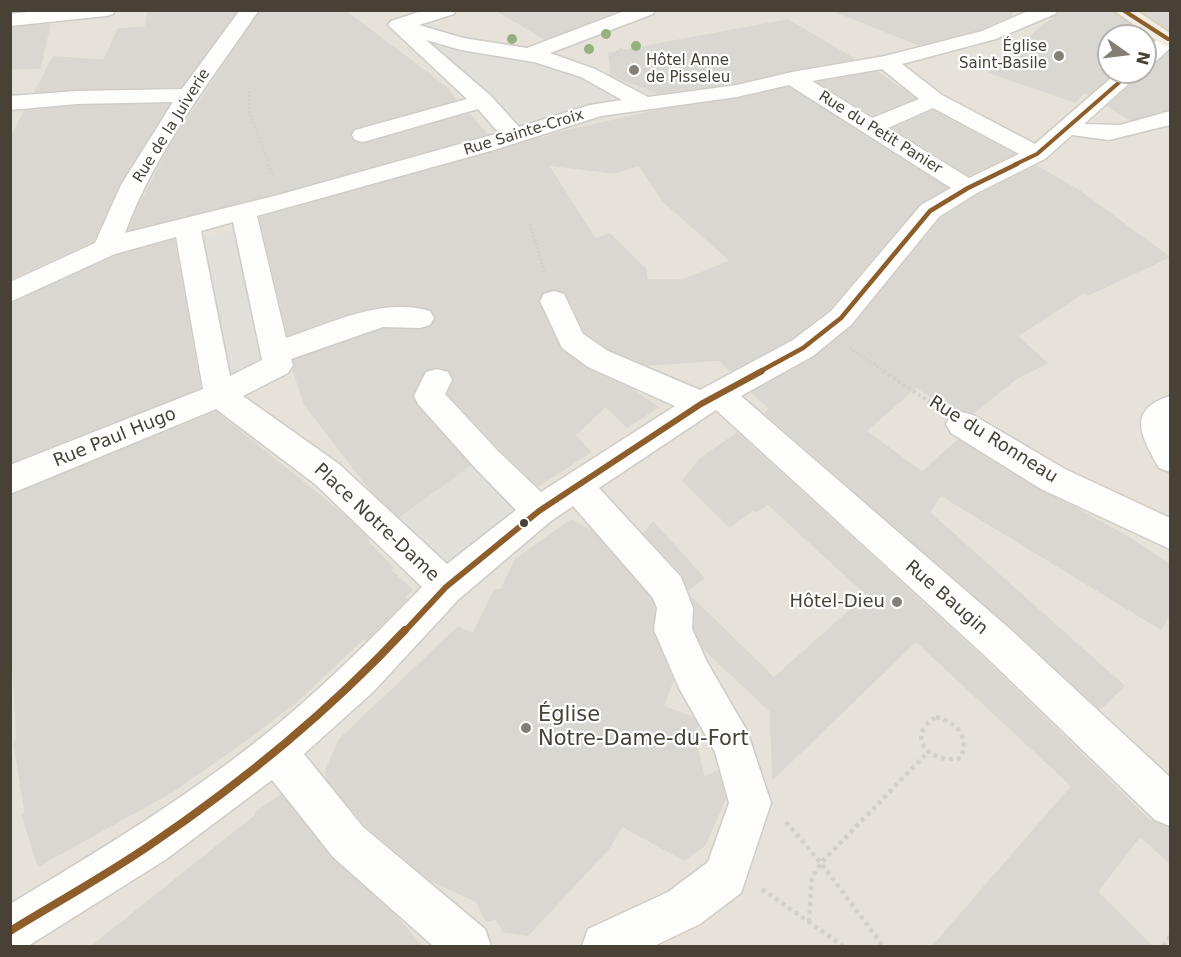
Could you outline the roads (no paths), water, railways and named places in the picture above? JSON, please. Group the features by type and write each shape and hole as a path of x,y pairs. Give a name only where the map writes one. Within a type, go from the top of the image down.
{"main road":[{"path":"1122,10 1170,39"}],"street":[{"path":"10,20 106,10"},
{"name":"Rue de la Juiverie","path":"106,248 115,221 153,152 250,10"},
{"path":"391,18 447,10"},
{"path":"530,54 646,10"},
{"name":"Rue Sainte-Croix","path":"188,234 244,220 283,202 598,110 736,91 792,78 885,62 989,34 1048,10"},
{"path":"391,18 461,44 530,54 588,73 643,103"},
{"path":"391,18 483,101 514,136"},
{"path":"1157,50 1170,39"},
{"path":"885,62 934,100 1037,154"},
{"name":"Rue du Petit Panier","path":"792,78 968,188"},
{"path":"10,931 150,845 276,752 359,679 446,587 539,512 710,399 803,348 841,318 930,211 968,188 1037,154 1118,84"},
{"path":"10,103 60,97 129,94 190,95"},
{"path":"871,128 934,100"},
{"path":"363,135 483,101"},
{"path":"1070,127 1085,132 1108,135 1170,118"},
{"path":"244,220 275,353 382,317 420,318"},
{"path":"10,293 106,248 188,234 219,395"},
{"name":"Rue Baugin","path":"554,301 572,341 598,359 710,399 997,642 1170,805"},
{"name":"Rue Paul Hugo","path":"10,480 219,395 278,365 275,353"},
{"path":"437,380 429,396 487,460 539,512"},
{"name":"Place Notre-Dame","path":"219,395 327,474 446,587"},
{"path":"1170,408 1158,415 1157,431 1170,459"},
{"name":"Rue du Ronneau","path":"962,424 1053,479 1170,534"},
{"path":"576,486 668,589 675,608 674,630 693,675 733,745 750,803 725,877 684,908 605,946"},
{"path":"276,752 348,842 468,946"}],"place":[{"name":"Église Saint-Basile","path":"1059,56"},
{"name":"Hôtel Anne de Pisseleu","path":"634,70"},
{"name":"Hôtel-Dieu","path":"897,602"},
{"name":"Église Notre-Dame-du-Fort","path":"526,728"}]}
